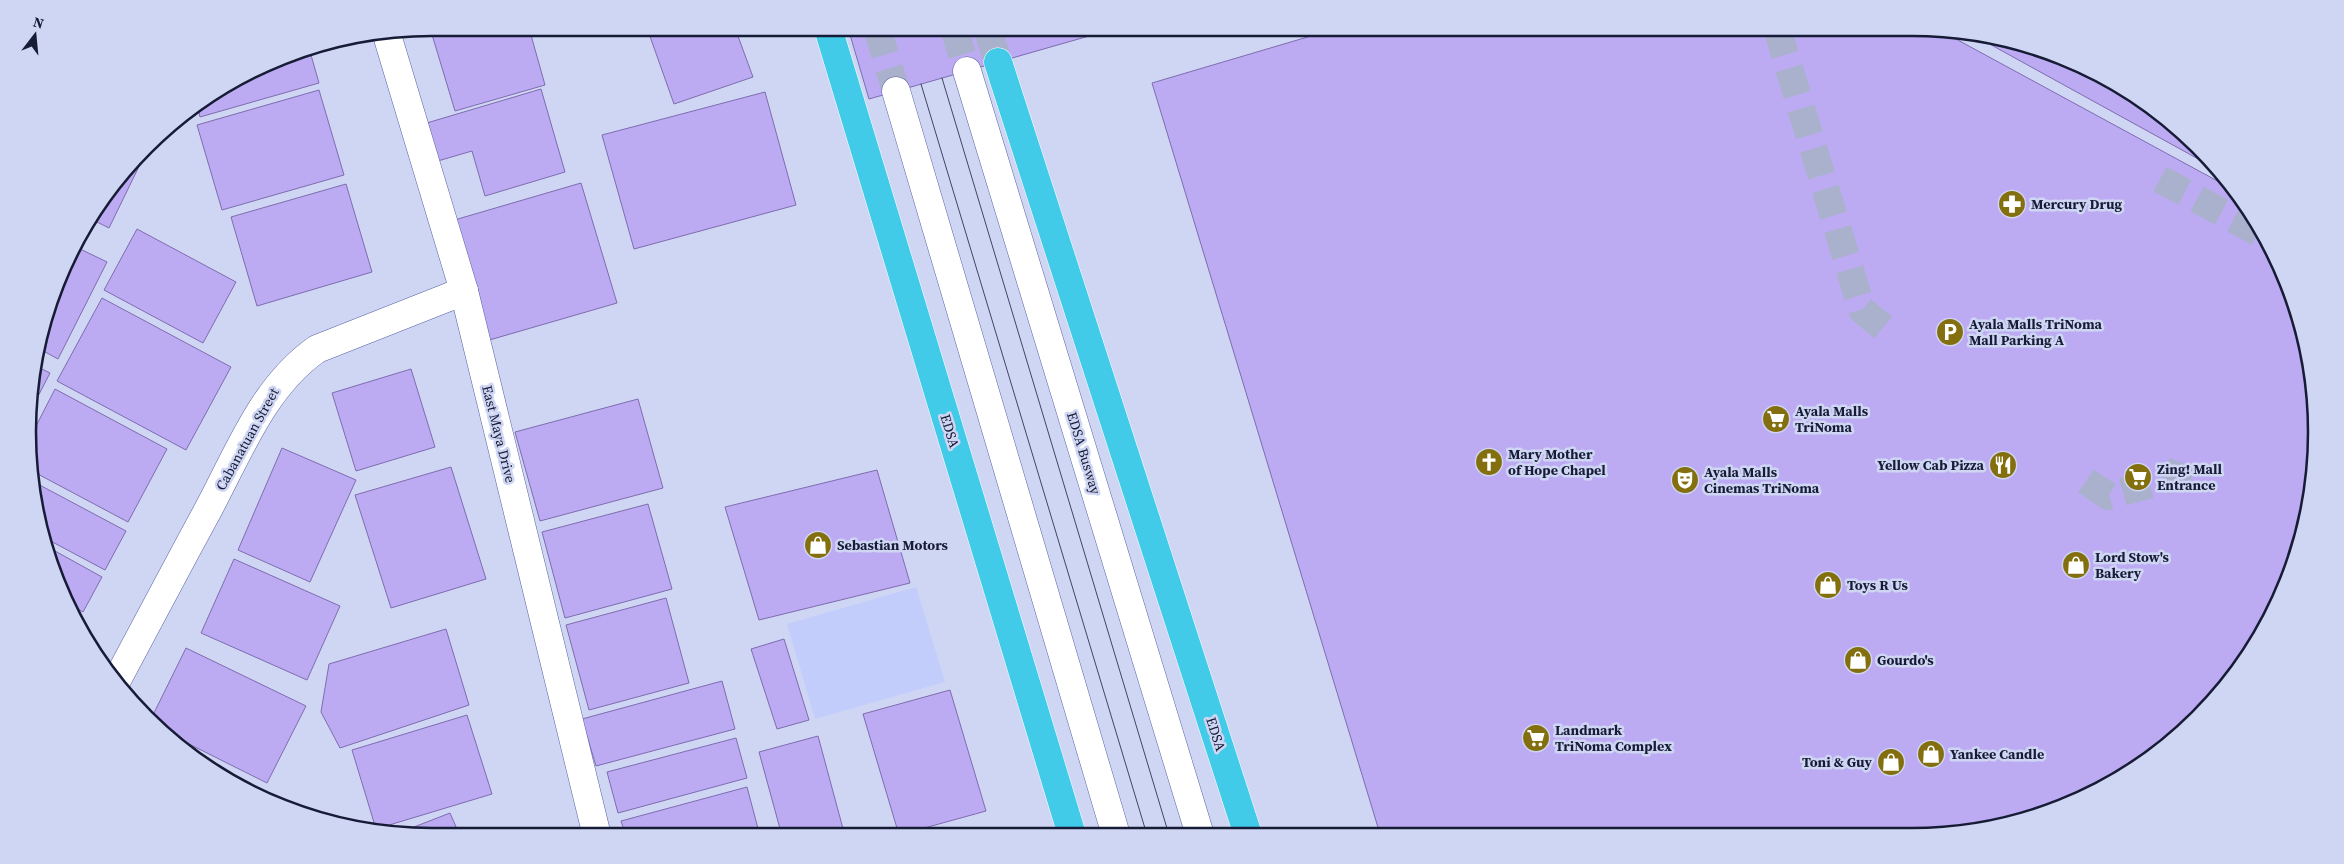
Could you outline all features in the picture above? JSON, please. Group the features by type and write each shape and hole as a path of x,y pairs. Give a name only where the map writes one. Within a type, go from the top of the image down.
{"highway":[{"name":"EDSA","path":"830,36 1070,828"},
{"name":"EDSA","path":"998,62 1246,828"}],"street":[{"name":"East Maya Drive","path":"388,39 464,291 595,828"},
{"name":"EDSA Busway","path":"967,71 1198,828"},
{"path":"896,91 1114,828"},
{"name":"Cabanatuan Street","path":"120,675 257,418 278,383 299,362 317,349 464,291"}],"shaded area":[{"path":"916,587 945,682 815,719 787,624"}],"building":[{"path":"432,36 531,36 545,85 455,111"},
{"path":"650,36 738,36 753,77 674,104"},
{"path":"850,36 1089,36 869,99"},
{"name":"Ayala Malls TriNoma","path":"1311,36 1912,36 1956,39 2218,182 2255,234 2278,281 2287,305 2300,355 2307,406 2307,458 2300,509 2287,559 2278,583 2255,630 2226,673 2210,693 2173,730 2110,775 2063,798 2014,814 1964,824 1912,828 1378,828 1152,83"},
{"path":"1990,44 2039,57 2063,66 2110,89 2153,118 2199,159"},
{"path":"311,55 319,83 200,117 199,112 234,89 281,66"},
{"path":"541,89 565,172 485,196 472,151 431,163 420,125"},
{"path":"319,90 344,175 222,210 197,125"},
{"path":"765,92 796,205 634,249 602,135"},
{"path":"140,165 109,228 97,222 118,191"},
{"path":"581,183 617,303 486,341 451,221"},
{"path":"346,184 372,272 257,306 231,217"},
{"path":"137,229 236,282 203,343 104,290"},
{"path":"81,249 107,262 58,359 45,352 57,305"},
{"path":"102,298 231,367 186,450 57,381"},
{"path":"42,369 50,373 38,396"},
{"path":"411,369 435,447 356,471 332,393"},
{"path":"55,389 167,449 128,522 39,475 36,426"},
{"path":"638,399 663,488 540,521 515,432"},
{"path":"282,448 356,480 310,582 238,550"},
{"path":"451,467 486,579 391,608 355,495"},
{"name":"Sebastian Motors","path":"877,470 910,583 759,620 725,507"},
{"path":"40,485 126,531 105,570 52,542"},
{"path":"648,504 672,589 565,618 542,532"},
{"path":"55,551 102,577 83,612 77,607"},
{"path":"234,559 340,606 307,680 201,633"},
{"path":"666,598 689,683 589,710 566,625"},
{"path":"446,629 469,705 340,748 321,712 329,664"},
{"path":"784,639 809,720 777,729 751,649"},
{"path":"186,648 306,706 267,783 188,743 154,714"},
{"path":"722,681 735,729 596,766 582,719"},
{"path":"950,690 986,811 924,828 897,828 863,714"},
{"path":"467,715 492,794 389,825 374,823 352,750"},
{"path":"818,736 843,828 780,828 759,752"},
{"path":"736,738 747,778 618,813 607,772"},
{"path":"747,787 758,828 623,828 621,821"},
{"path":"450,813 457,828 432,828 413,827"}],"tunnel":[{"path":"879,36 896,91"},
{"path":"956,36 967,71"},
{"path":"990,36 998,62"},
{"path":"1779,36 1862,310 1892,335"},
{"path":"2160,179 2252,229"},
{"path":"2086,481 2108,496 2172,478 2179,472 2187,451"}],"tram line":[{"path":"942,78 1167,828"},
{"path":"921,84 1145,828"}],"place":[{"name":"Mercury Drug","path":"2012,204"},
{"name":"Ayala Malls TriNoma Mall Parking A","path":"1950,332"},
{"name":"Ayala Malls TriNoma","path":"1776,419"},
{"name":"Mary Mother of Hope Chapel","path":"1489,462"},
{"name":"Yellow Cab Pizza","path":"2003,465"},
{"name":"Zing! Mall Entrance","path":"2138,477"},
{"name":"Ayala Malls Cinemas TriNoma","path":"1685,480"},
{"name":"Sebastian Motors","path":"818,545"},
{"name":"Lord Stow's Bakery","path":"2076,565"},
{"name":"Toys R Us","path":"1828,585"},
{"name":"Gourdo's","path":"1858,660"},
{"name":"Landmark TriNoma Complex","path":"1536,738"},
{"name":"Yankee Candle","path":"1931,754"},
{"name":"Toni & Guy","path":"1891,762"}]}
